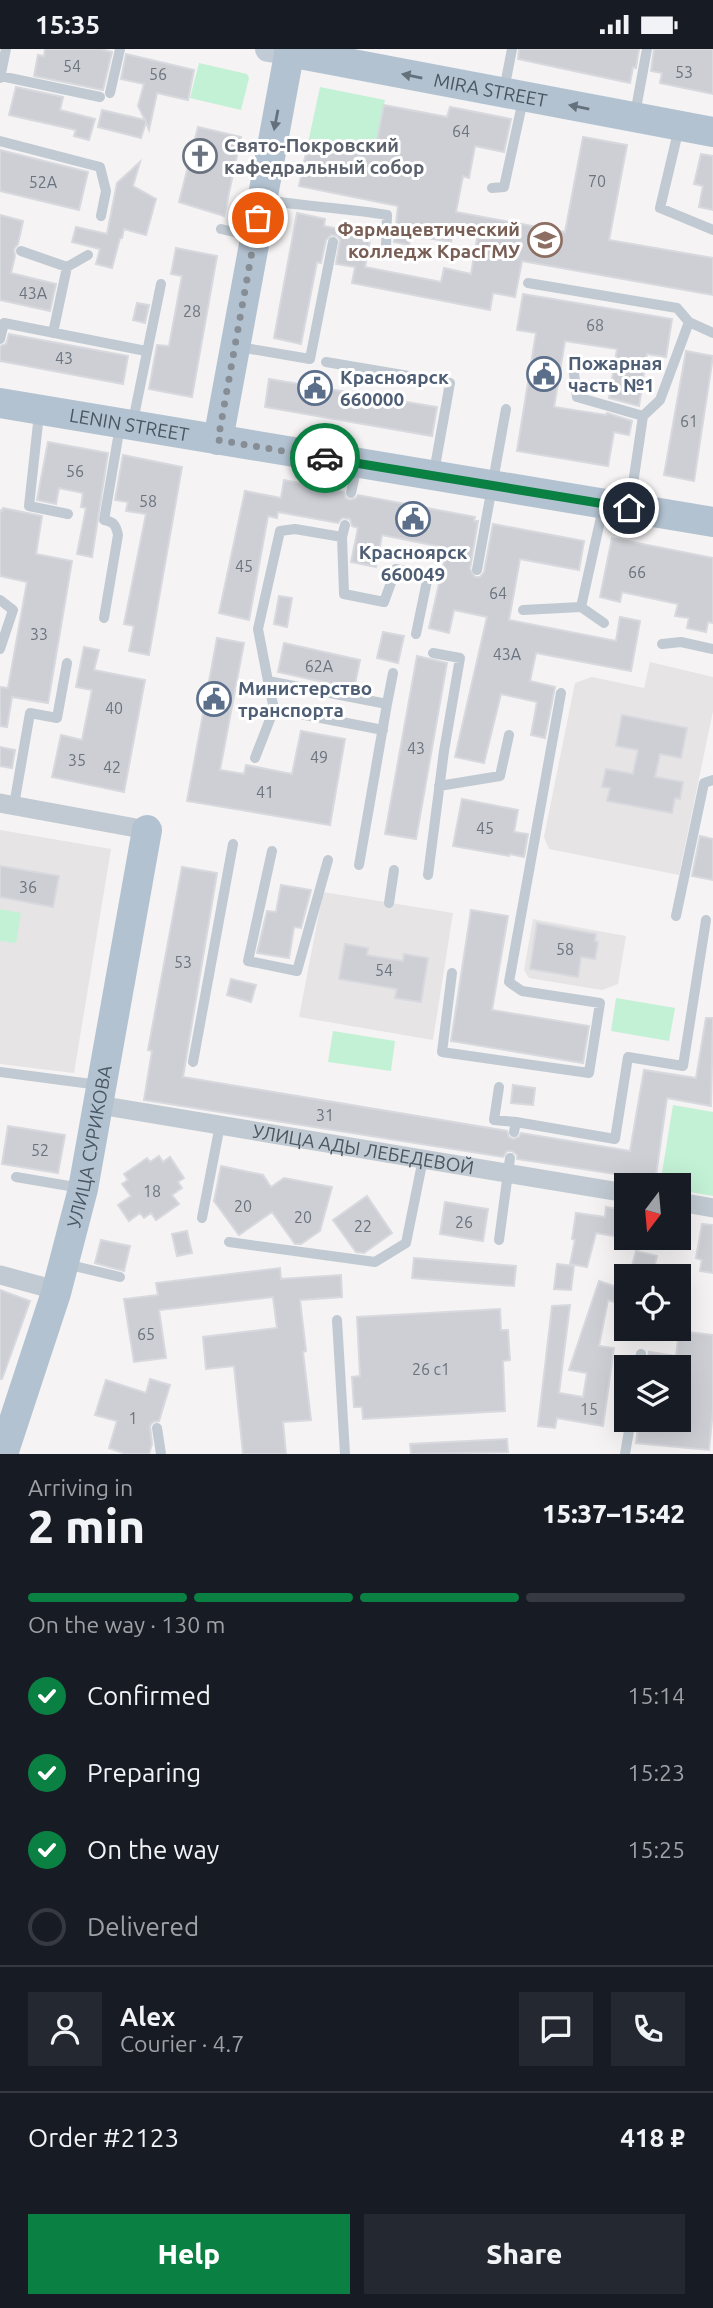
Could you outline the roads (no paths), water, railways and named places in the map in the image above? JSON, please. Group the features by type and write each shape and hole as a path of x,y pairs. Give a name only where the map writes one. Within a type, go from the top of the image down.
{"main road":[{"name":"MIRA STREET","path":"282,50 713,132"},
{"path":"218,440 261,198 282,50"},
{"name":"LENIN STREET","path":"0,403 713,523"},
{"name":"УЛИЦА СУРИКОВА","path":"2,1454 56,1293 83,1189 147,830"}],"street":[{"path":"7,804 147,830"},
{"name":"УЛИЦА АДЫ ЛЕБЕДЕВОЙ","path":"101,1096 220,1125 422,1159 509,1165 614,1190"},
{"path":"691,1204 713,1208"},
{"path":"0,1275 56,1293"}],"lane":[{"path":"6,49 0,76 105,95 120,49"},
{"path":"492,188 504,187 513,95 512,49"},
{"path":"635,117 647,49"},
{"path":"679,126 660,208 713,230"},
{"path":"0,141 100,167 106,191 101,216"},
{"path":"261,198 387,215 386,247"},
{"path":"221,229 254,237"},
{"path":"234,346 310,359 333,242"},
{"path":"21,251 67,267"},
{"path":"53,333 67,267 88,255"},
{"path":"528,283 677,308 689,322 713,333"},
{"path":"104,618 118,535 112,522 104,520 160,284"},
{"path":"581,607 617,506 643,416 660,400 689,322"},
{"path":"0,339 4,323 146,351"},
{"path":"326,362 450,383 433,476"},
{"path":"573,366 577,397 643,416"},
{"path":"39,409 29,506 68,514"},
{"path":"477,570 506,409"},
{"path":"351,493 357,463"},
{"path":"345,525 342,537 344,593 384,602 396,569 428,576 416,634"},
{"path":"255,758 274,709 258,629 280,531 295,529 342,537"},
{"path":"0,600 13,610 0,649"},
{"path":"523,610 581,607 604,624"},
{"path":"662,644 681,642 713,649"},
{"path":"428,874 460,658 433,653"},
{"path":"7,804 30,713 57,717 67,663"},
{"path":"359,865 393,673"},
{"path":"268,681 387,705"},
{"path":"561,693 557,744 509,982 522,991 600,1003"},
{"path":"274,709 383,730"},
{"path":"439,786 500,776 509,735"},
{"path":"676,916 704,783 713,780"},
{"path":"193,1062 233,844"},
{"path":"272,851 248,961 297,971 328,860"},
{"path":"389,903 394,870"},
{"path":"499,1087 494,1119 515,1127 615,1139 628,1057 683,1066 706,920"},
{"path":"452,973 442,1052 589,1073 602,990"},
{"path":"0,1072 101,1096"},
{"path":"202,1218 220,1125"},
{"path":"229,1243 375,1262 406,1243 422,1159"},
{"path":"499,1240 509,1165"},
{"path":"16,1177 83,1189"},
{"path":"64,1263 120,1277"},
{"path":"337,1320 345,1454"},
{"path":"157,1428 161,1454"},
{"path":"625,1454 629,1432"}],"place":[{"name":"Свято-Покровский кафедральный собор","path":"200,156"},
{"name":"Фармацевтический колледж КрасГМУ","path":"545,240"},
{"name":"Пожарная часть №1","path":"544,374"},
{"name":"Красноярск 660000","path":"315,388"},
{"name":"Красноярск 660049","path":"413,519"},
{"name":"Министерство транспорта","path":"214,699"}]}
